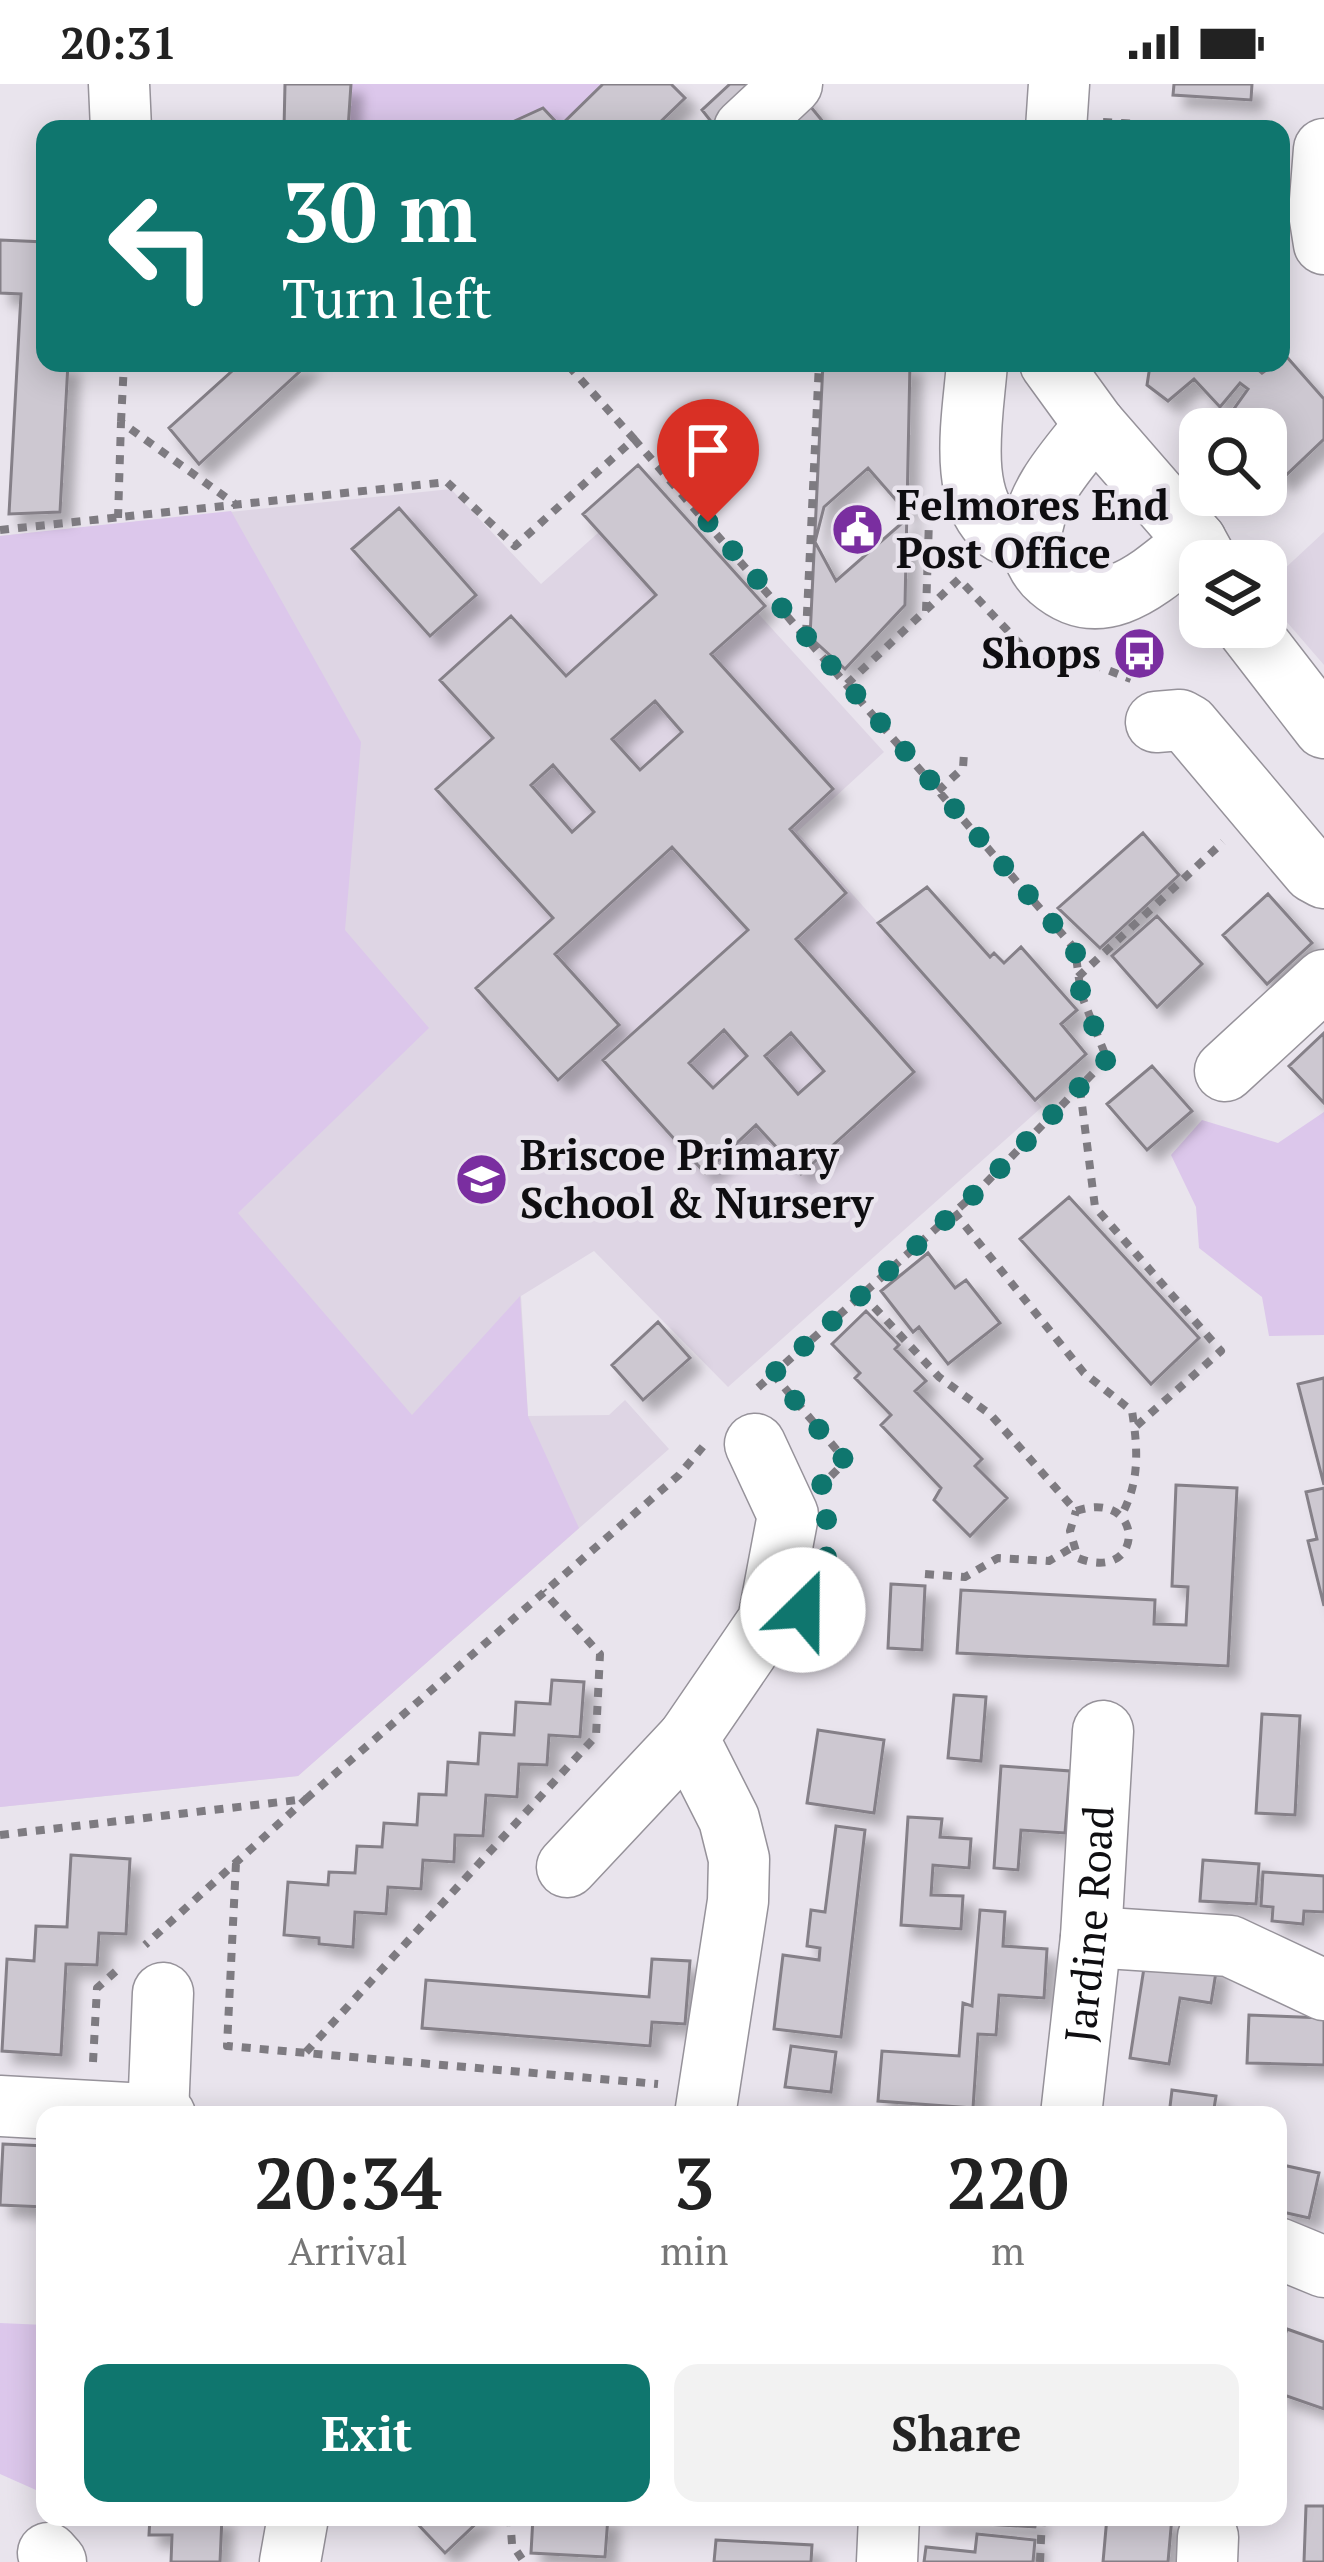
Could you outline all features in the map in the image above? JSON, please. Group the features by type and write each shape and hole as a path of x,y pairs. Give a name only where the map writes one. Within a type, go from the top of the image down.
{"street":[{"path":"119,84 121,120"},
{"path":"754,120 792,84"},
{"path":"1324,149 1319,213 1324,244"},
{"path":"976,372 970,482 983,512 1001,532 1030,542"},
{"path":"1057,372 1193,540"},
{"path":"1095,425 1038,507 1030,542 1047,578 1083,599 1116,596 1179,563"},
{"path":"1262,648 1324,728"},
{"path":"1156,722 1180,720 1189,725 1313,872 1324,878"},
{"path":"1225,1071 1324,980"},
{"path":"567,1867 688,1738 768,1622 788,1515 742,1421"},
{"name":"Jardine Road","path":"1071,2106 1091,1937 1103,1731"},
{"path":"684,2100 738,1901 739,1859 729,1819 688,1738"},
{"path":"1091,1937 1230,1946 1324,1990"},
{"path":"161,2106 164,1993"},
{"path":"0,2106 36,2108"},
{"path":"1287,2252 1324,2266"},
{"path":"290,2562 296,2526"},
{"path":"887,2562 889,2526"}],"path":[{"path":"1068,112 1147,120"},
{"path":"118,518 124,372"},
{"path":"97,1988 543,1591 742,1421 773,1374 954,1212 1107,1059 1078,977 1075,949 574,372"},
{"path":"806,636 819,372"},
{"path":"121,422 237,505"},
{"path":"0,530 447,482 514,546 634,439"},
{"path":"938,791 963,768 964,753"},
{"path":"1078,977 1234,833"},
{"path":"1080,1087 1095,1207 1221,1351 1134,1428"},
{"path":"954,1212 1084,1373 1132,1411 1138,1449 1133,1494 1121,1516"},
{"path":"862,1294 939,1377 991,1415 1076,1511"},
{"path":"773,1374 846,1462 818,1488"},
{"path":"1103,1505 1121,1516 1130,1539 1124,1553 1113,1562 1096,1565 1078,1558 1070,1531 1076,1511 1103,1505"},
{"path":"925,1574 965,1577 998,1558 1049,1561 1073,1547"},
{"path":"305,2053 596,1736 600,1654 543,1591"},
{"path":"0,1835 307,1799"},
{"path":"236,1863 226,2046 684,2100"},
{"path":"511,2526 512,2544 524,2562"},
{"path":"1040,2562 1042,2526"}],"shaded area":[{"path":"351,84 603,84 566,120 554,120 542,108 516,120 349,120"},
{"name":"Briscoe Primary School & Nursery","path":"451,489 541,584 646,490 884,752 797,832 1042,1107 728,1387 594,1251 521,1296 528,1416 609,1415 625,1400 669,1449 298,1776 0,1807 0,536"},
{"path":"231,511 361,742 345,930 429,1028 238,1213 412,1415 520,1296 528,1416 579,1528 298,1776 0,1807 0,536"},
{"path":"1324,532 1324,665 1287,622 1287,566"},
{"path":"1324,1112 1324,1335 1269,1336 1262,1297 1199,1248 1196,1207 1171,1155 1202,1120 1278,1143"},
{"path":"0,2323 36,2325 36,2490 0,2474"}],"building":[{"path":"285,84 351,84 349,120 284,120"},
{"path":"603,84 671,84 685,98 662,120 566,120"},
{"path":"730,84 792,84 822,120 710,120 702,110"},
{"path":"1174,84 1252,84 1251,100 1173,95"},
{"path":"543,108 554,120 517,120"},
{"path":"0,240 36,242 36,372 68,372 60,512 9,514 21,294 0,293"},
{"path":"1290,361 1324,399 1324,439 1287,474 1287,408 1235,408 1248,389 1240,383 1220,407 1194,379 1168,401 1147,385 1149,372 1290,372"},
{"path":"231,372 299,372 199,464 169,428"},
{"path":"823,372 910,372 905,605 845,669 810,637"},
{"path":"638,465 765,606 711,654 833,789 790,829 846,893 796,939 914,1072 801,1174 756,1125 705,1173 603,1060 748,930 672,847 555,954 619,1025 558,1080 476,988 553,918 436,789 493,738 440,680 511,616 566,676 656,595 583,514","holes":["655,701 682,732 640,770 612,739","553,765 594,812 572,832 531,785","724,1030 747,1056 713,1088 689,1063","791,1033 824,1071 798,1094 765,1056"]},
{"name":"Felmores End Post Office","path":"868,468 910,516 836,581 815,542 824,507"},
{"path":"399,508 476,595 430,636 352,549"},
{"path":"1143,833 1179,875 1100,948 1058,908"},
{"path":"927,887 990,957 994,953 1004,963 1021,947 1077,1010 1061,1024 1086,1054 1035,1100 878,923"},
{"path":"1268,894 1312,943 1267,984 1223,935"},
{"path":"1157,916 1202,964 1157,1007 1112,956"},
{"path":"1324,1033 1324,1103 1289,1066"},
{"path":"1152,1066 1192,1111 1147,1150 1107,1104"},
{"path":"1069,1197 1199,1338 1151,1384 1020,1239"},
{"path":"928,1253 955,1288 966,1280 1000,1323 948,1364 919,1327 913,1332 881,1291"},
{"path":"866,1311 926,1381 915,1391 982,1459 975,1466 1007,1498 970,1536 934,1500 941,1488 881,1425 891,1415 855,1378 860,1373 832,1344"},
{"path":"658,1322 690,1358 643,1400 612,1365"},
{"path":"1324,1378 1324,1485 1298,1384"},
{"path":"1176,1485 1237,1488 1228,1666 957,1653 961,1590 1155,1600 1154,1624 1186,1625 1188,1587 1172,1586"},
{"path":"1324,1488 1324,1606 1308,1541 1317,1539 1306,1492"},
{"path":"891,1584 925,1586 922,1650 888,1648"},
{"path":"552,1680 584,1682 580,1737 549,1735 547,1765 519,1764 517,1797 486,1795 483,1836 455,1835 454,1862 423,1860 421,1889 388,1887 386,1914 355,1912 353,1947 284,1935 288,1882 328,1885 329,1872 355,1873 357,1846 382,1847 384,1823 417,1825 419,1794 446,1795 448,1762 478,1764 480,1733 514,1735 516,1702 550,1704"},
{"path":"954,1695 986,1697 981,1761 948,1758"},
{"path":"1262,1714 1300,1716 1295,1815 1256,1813"},
{"path":"818,1730 884,1740 874,1813 807,1803"},
{"path":"1001,1766 1070,1771 1065,1833 1021,1830 1018,1870 994,1868"},
{"path":"908,1817 942,1819 940,1837 971,1839 969,1868 933,1865 931,1895 963,1896 961,1929 901,1925"},
{"path":"836,1826 865,1830 841,2037 774,2029 783,1955 819,1960 820,1948 807,1946 811,1910 825,1912"},
{"path":"71,1855 130,1859 126,1934 99,1933 97,1965 66,1964 61,2055 2,2051 7,1959 34,1961 36,1926 67,1927"},
{"path":"1203,1860 1259,1864 1256,1904 1200,1901"},
{"path":"1263,1872 1324,1876 1324,1912 1304,1911 1303,1924 1272,1921 1273,1907 1261,1906"},
{"path":"980,1910 1005,1912 1003,1946 1047,1949 1044,1998 999,1995 996,2035 978,2034 973,2106 878,2101 882,2051 959,2056 963,2003 972,2006"},
{"path":"1146,1955 1217,1966 1211,2003 1180,1998 1169,2064 1130,2058"},
{"path":"652,1959 690,1961 685,2024 652,2022 650,2046 422,2028 426,1980 649,1997"},
{"path":"1249,2015 1324,2018 1324,2065 1247,2063"},
{"path":"791,2046 836,2052 831,2092 785,2087"},
{"path":"1172,2090 1216,2096 1214,2106 1170,2106"},
{"path":"3,2144 36,2146 36,2207 0,2205"},
{"path":"1287,2166 1319,2173 1309,2218 1287,2213"},
{"path":"1287,2329 1324,2342 1324,2409 1287,2396"},
{"path":"1306,2506 1324,2506 1324,2562 1304,2562"},
{"path":"150,2526 222,2526 220,2562 171,2562 172,2535 149,2535"},
{"path":"420,2526 474,2526 445,2553"},
{"path":"532,2526 607,2526 605,2557 531,2553"},
{"path":"1106,2526 1171,2526 1168,2562 1103,2562"},
{"path":"977,2534 1035,2540 1033,2562 924,2562 926,2547 975,2552"},
{"path":"716,2540 812,2545 811,2562 714,2562"}],"place":[{"name":"Felmores End Post Office","path":"857,529"},
{"name":"Shops","path":"1140,653"},
{"name":"Briscoe Primary School & Nursery","path":"481,1179"}],"route":[{"path":"708,522 1075,949 1081,994 1107,1059 978,1191 773,1374 846,1462 818,1488 831,1522 821,1583 803,1610"}]}
